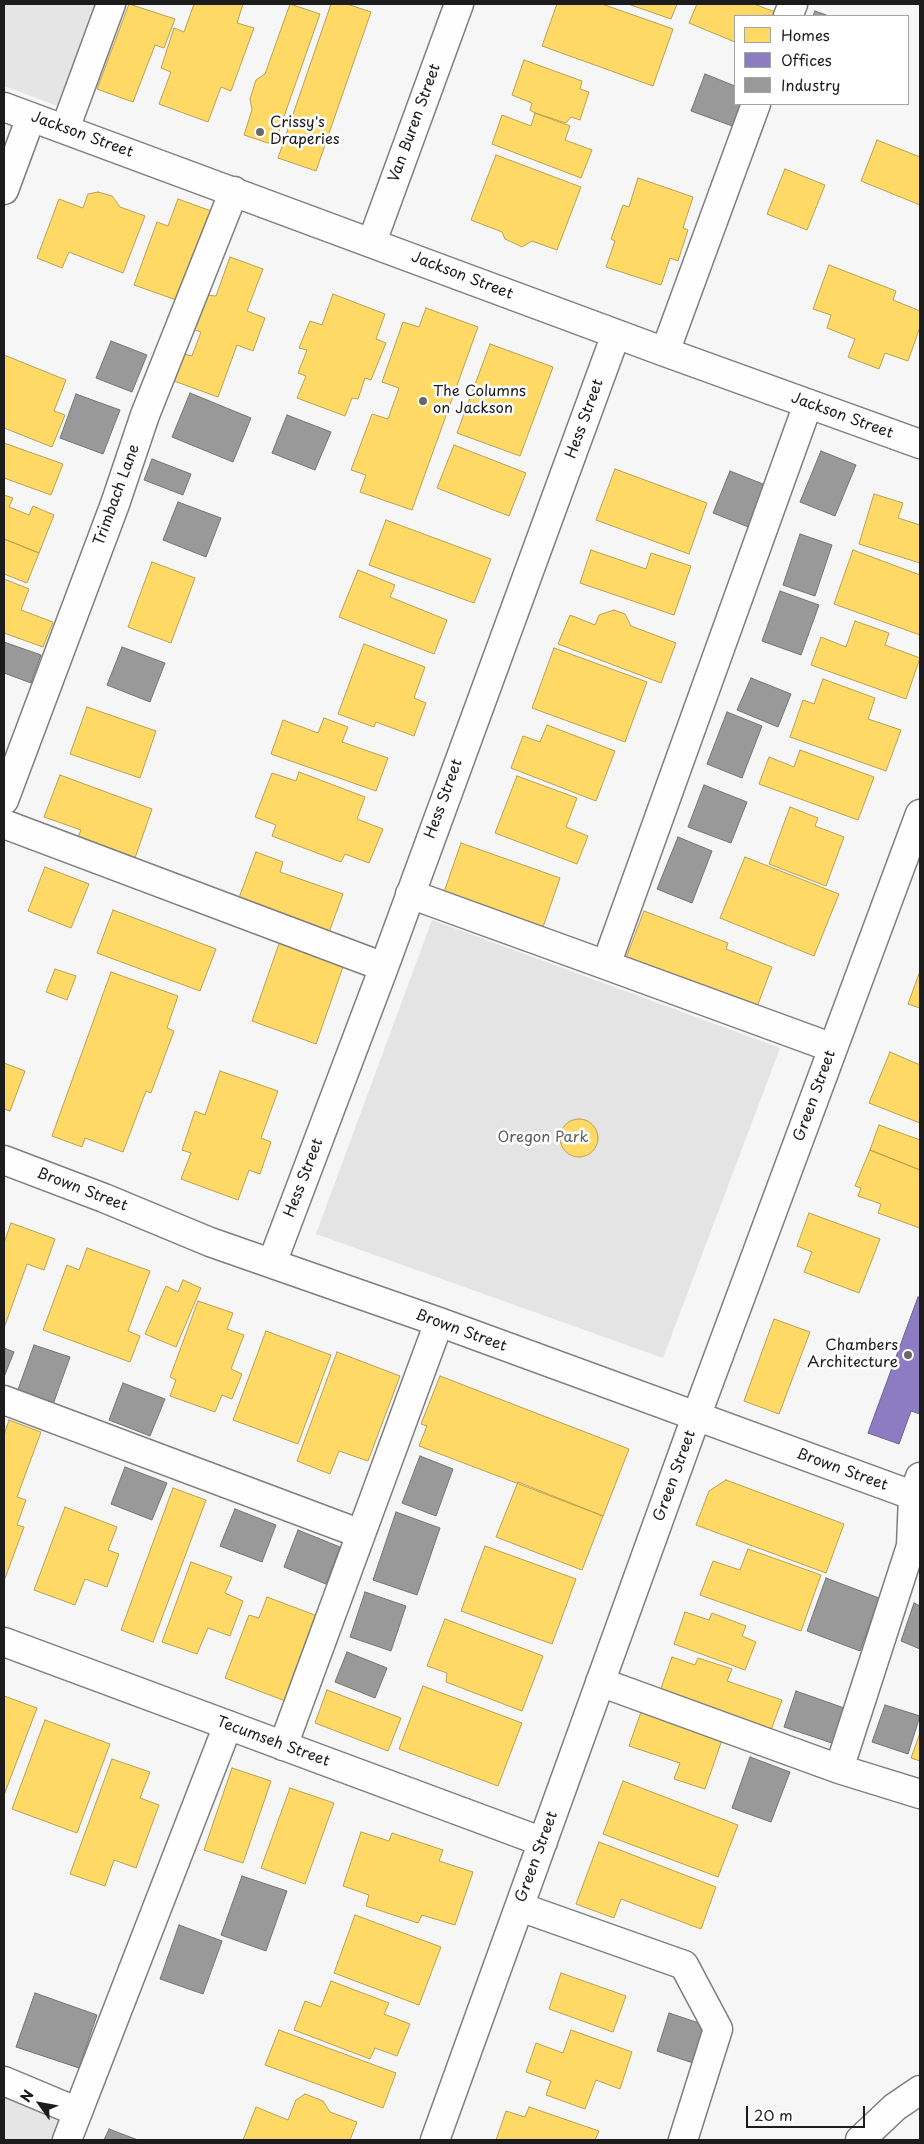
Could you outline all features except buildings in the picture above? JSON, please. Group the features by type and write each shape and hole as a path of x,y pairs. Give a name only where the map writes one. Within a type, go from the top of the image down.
{"main road":[{"path":"65,129 111,4"},
{"name":"Van Buren Street","path":"372,242 459,4"},
{"path":"665,352 756,105"},
{"name":"Jackson Street","path":"4,107 616,334 920,444"},
{"path":"4,190 31,117"},
{"name":"Trimbach Lane","path":"4,800 115,504 145,415 234,191"},
{"name":"Hess Street","path":"272,1262 384,967 616,334"},
{"path":"606,965 808,404"},
{"name":"Green Street","path":"435,2140 696,1418 920,814"},
{"path":"4,824 384,967"},
{"path":"410,894 832,1048"},
{"name":"Brown Street","path":"4,1160 104,1198 210,1242 272,1262 439,1322 696,1418 918,1490"},
{"path":"283,1746 439,1322"},
{"path":"4,1400 361,1534"},
{"path":"839,1769 911,1546 918,1490"},
{"name":"Tecumseh Street","path":"4,1642 543,1842"},
{"path":"600,1682 839,1769 920,1794"},
{"path":"67,2140 228,1725"},
{"path":"520,1907 684,1964 718,2029 683,2140"},
{"path":"4,2081 78,2112"},
{"path":"860,2140 895,2107 920,2090"}],"shaded area":[{"path":"4,4 120,4 79,114 4,86"},
{"path":"4,2071 88,2107 75,2140 4,2140"}],"green space":[{"name":"Oregon Park","path":"432,920 780,1048 663,1358 316,1234"}],"place":[{"name":"Crissy's Draperies","path":"260,132"},
{"name":"The Columns on Jackson","path":"423,401"},
{"name":"Chambers Architecture","path":"908,1355"}]}
